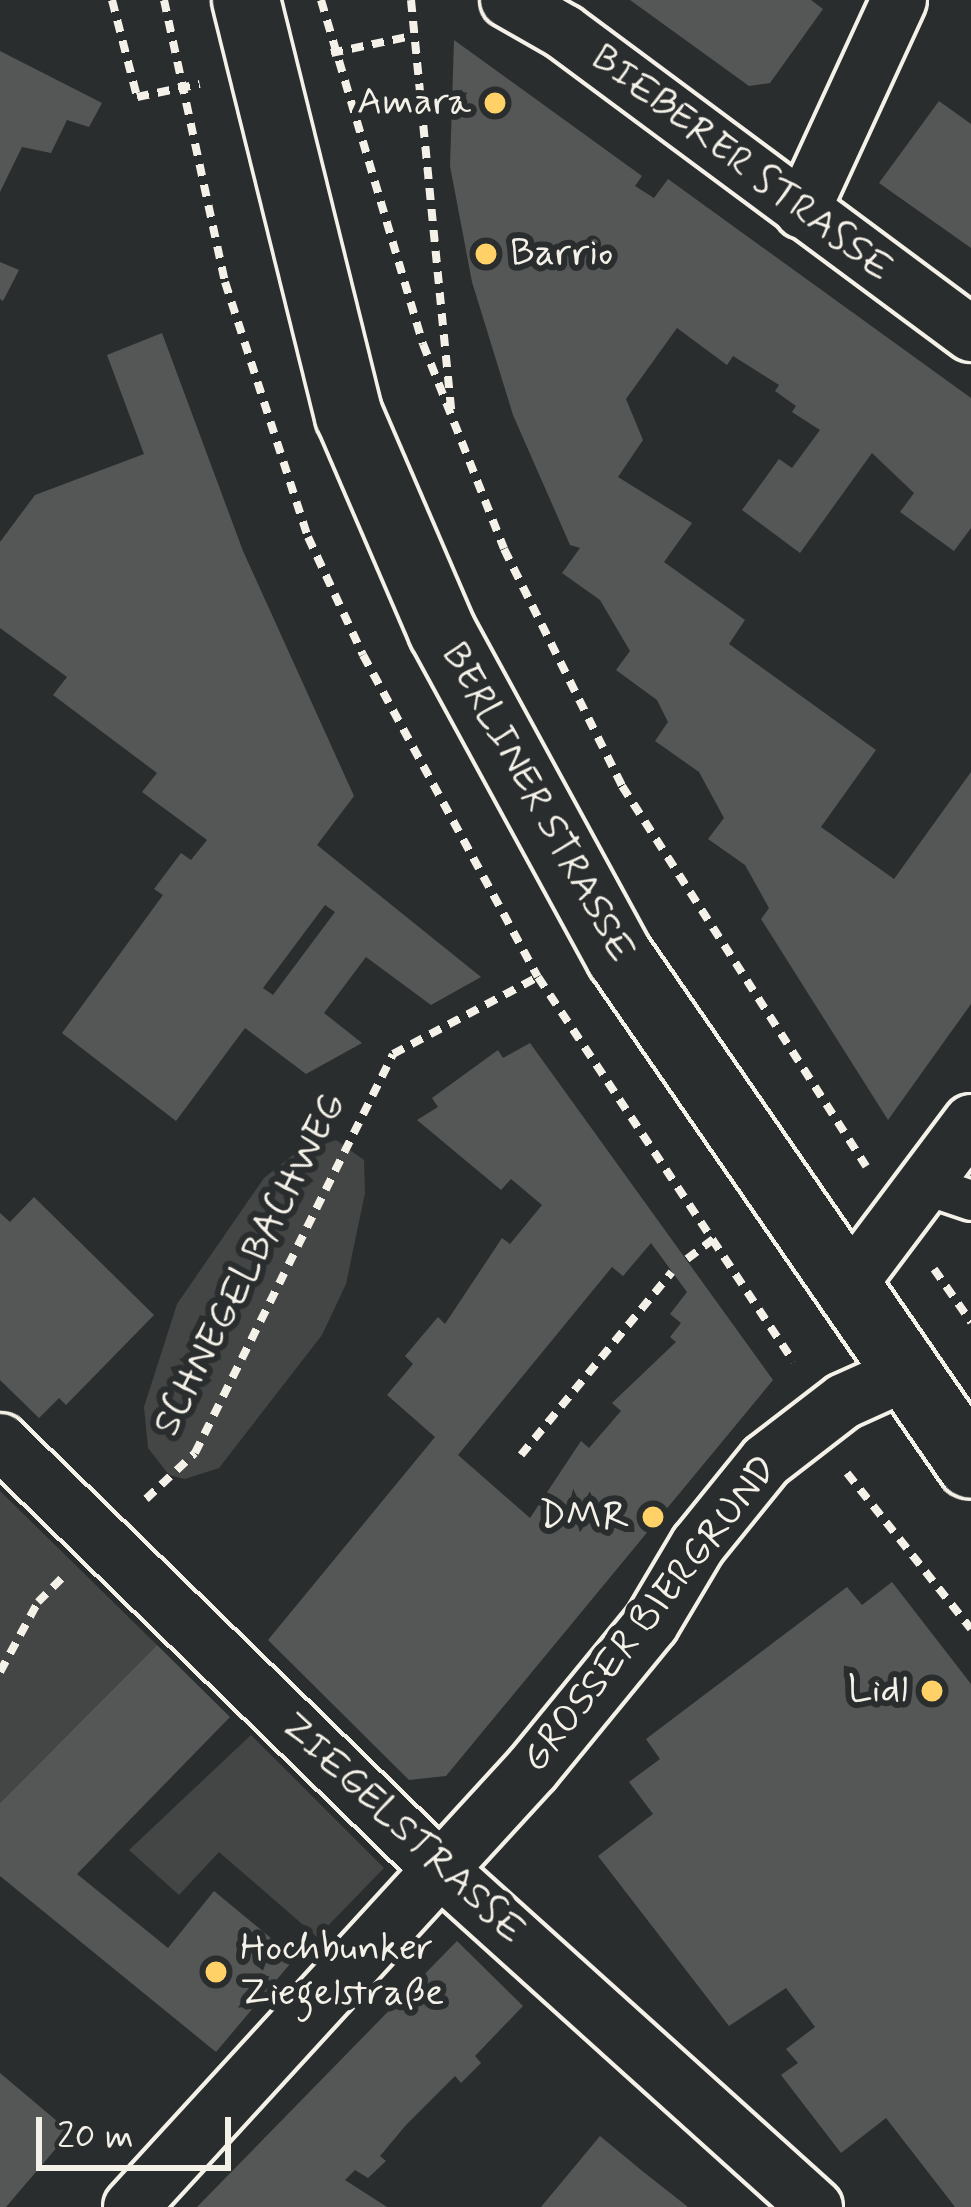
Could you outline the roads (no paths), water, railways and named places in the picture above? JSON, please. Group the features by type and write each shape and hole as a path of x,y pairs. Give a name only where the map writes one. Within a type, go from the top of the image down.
{"main road":[{"name":"BERLINER STRASSE","path":"246,0 349,415 442,631 620,957 845,1290 971,1465"}],"street":[{"name":"BIEBERER STRASSE","path":"508,0 564,32 971,334"},
{"path":"802,211 899,0"},
{"path":"845,1290 932,1200 971,1122"},
{"name":"GROSSER BIERGRUND","path":"131,2207 245,2074 442,1871 643,1635 698,1545 766,1461 824,1414 904,1374"},
{"name":"ZIEGELSTRASSE","path":"0,1441 442,1871 815,2207"}],"place":[{"name":"Amara","path":"495,103"},
{"name":"Barrio","path":"486,254"},
{"name":"DMR","path":"653,1517"},
{"name":"Lidl","path":"932,1691"},
{"name":"Hochbunker Ziegelstraße","path":"216,1972"}]}
